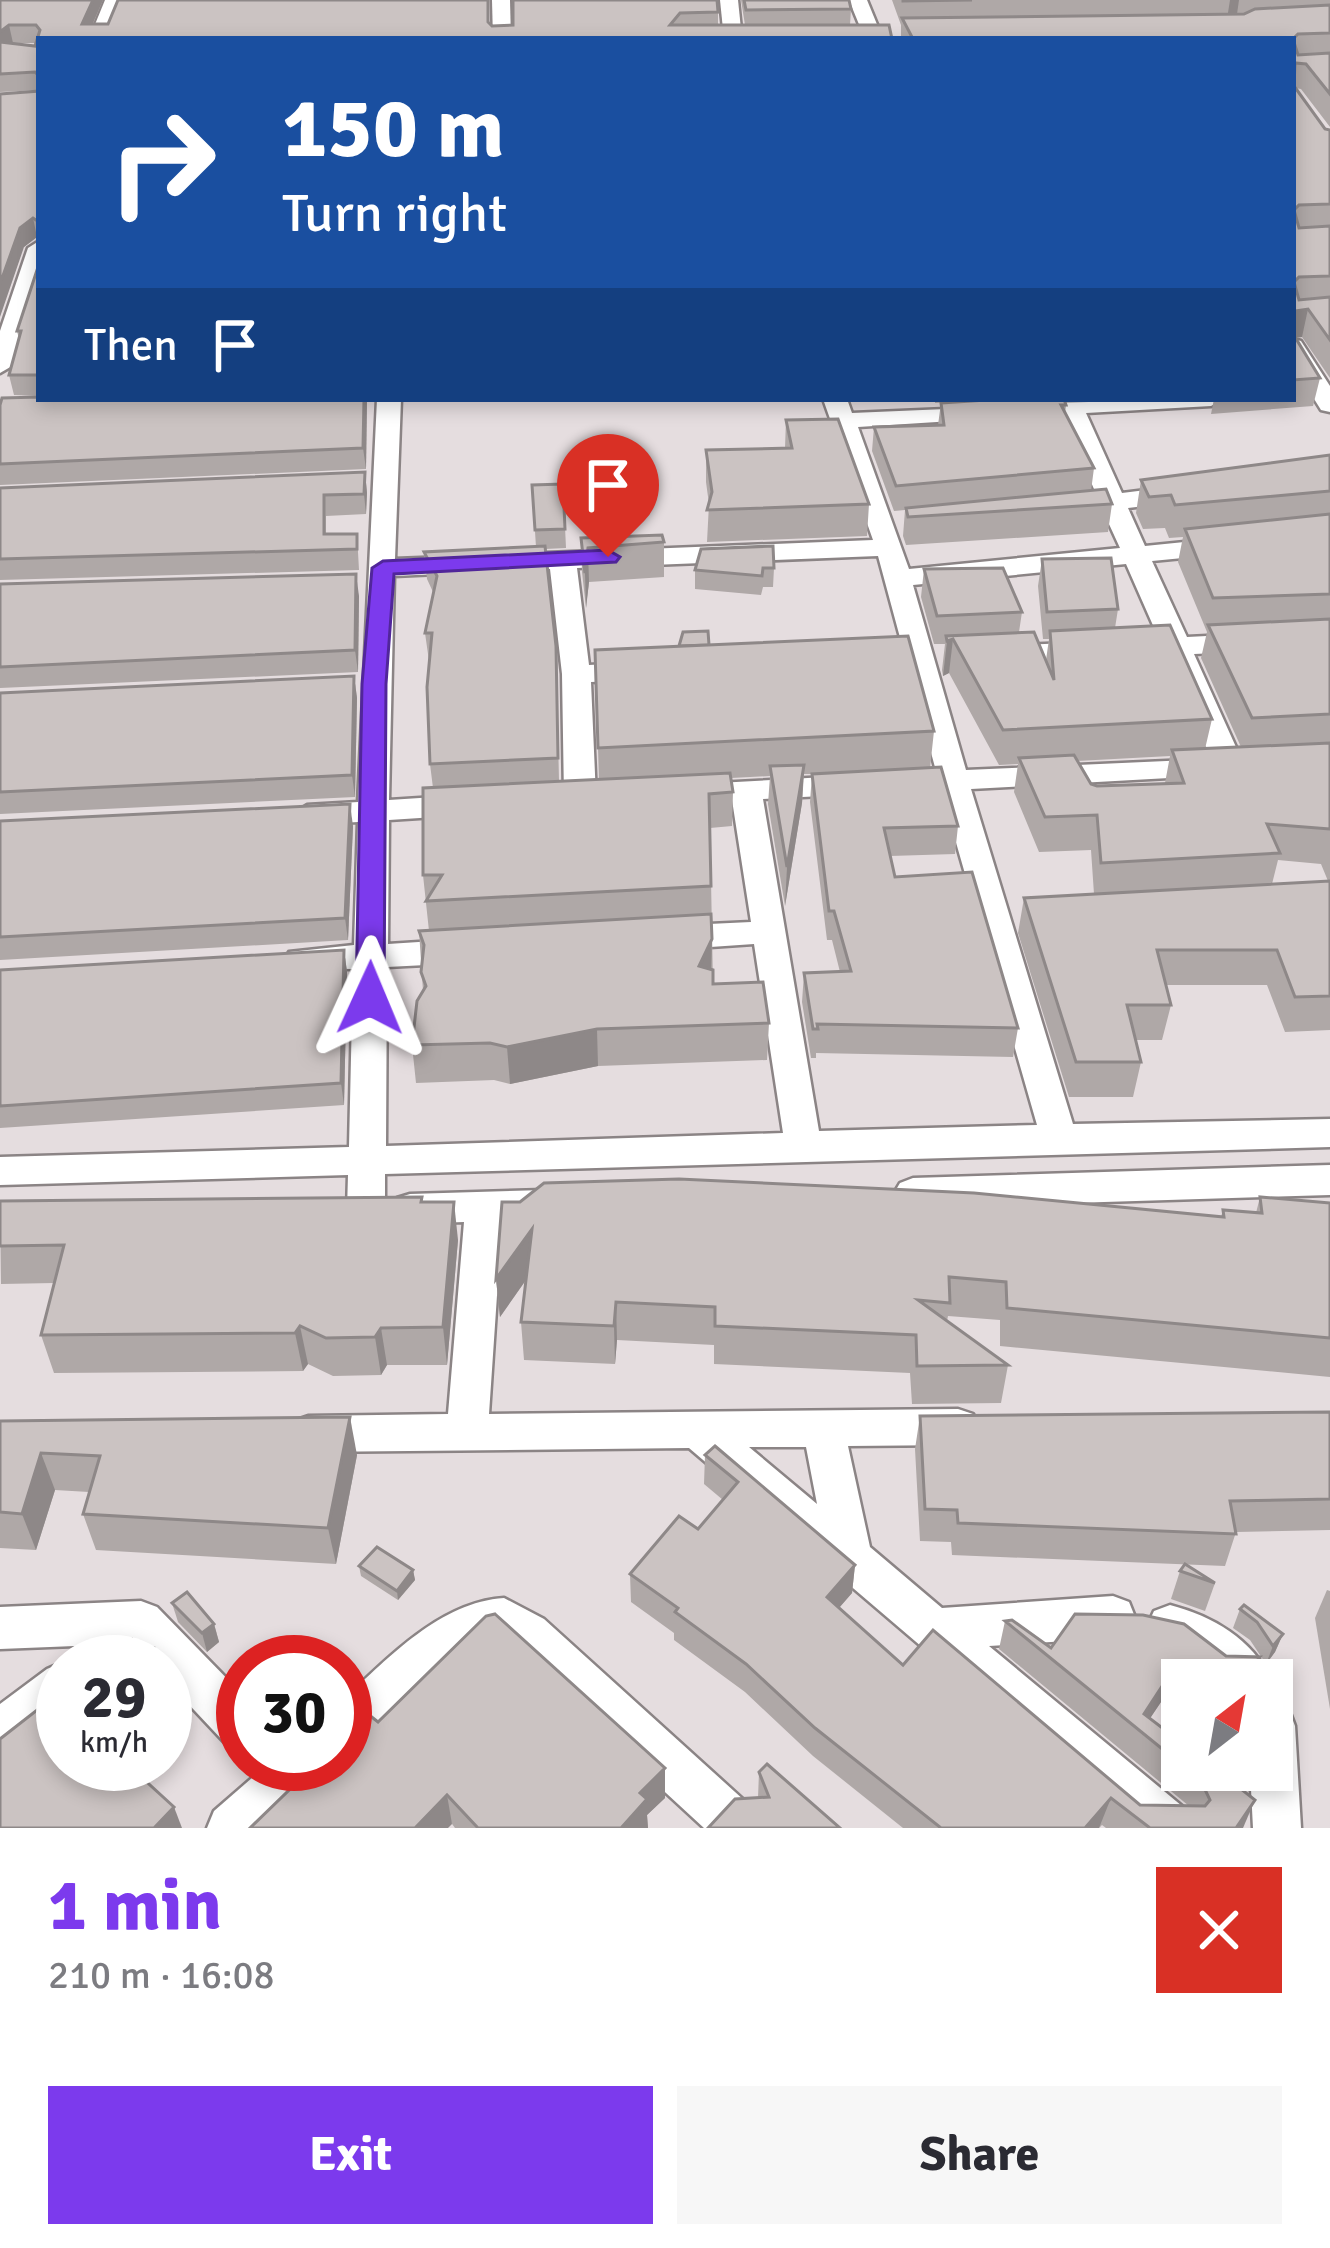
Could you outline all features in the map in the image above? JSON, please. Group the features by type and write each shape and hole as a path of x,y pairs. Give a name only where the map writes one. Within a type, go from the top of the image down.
{"street":[{"path":"501,0 502,36"},
{"path":"729,0 733,36"},
{"path":"858,0 873,36"},
{"path":"100,36 120,2"},
{"path":"884,36 895,35"},
{"path":"33,283 3,351 36,356"},
{"path":"1297,353 1330,358"},
{"path":"1297,353 1326,399"},
{"path":"1296,394 1326,399"},
{"path":"366,1210 374,812 362,685 375,577 373,481 388,402"},
{"path":"1059,1137 954,780 931,658 893,543 839,410 1014,410 1104,402"},
{"path":"1069,403 1230,766"},
{"path":"1045,509 1201,491"},
{"path":"375,577 562,559 893,543 1140,556 1259,542"},
{"path":"562,559 576,674 580,798"},
{"path":"931,658 1330,639"},
{"path":"576,674 668,670"},
{"path":"651,794 1270,765"},
{"path":"746,789 803,1145"},
{"path":"280,816 488,804"},
{"path":"992,919 1037,916"},
{"path":"628,940 768,932"},
{"path":"278,962 488,949"},
{"path":"0,1171 367,1163 1059,1137 1330,1133"},
{"path":"884,1194 1330,1180"},
{"path":"320,1211 578,1204"},
{"path":"466,1432 484,1207"},
{"path":"256,1434 1008,1426"},
{"path":"824,1429 850,1558"},
{"path":"699,1431 1171,1828"},
{"path":"935,1629 1121,1617 1188,1630 1230,1659"},
{"path":"372,1705 459,1631 483,1620 506,1619 528,1634 722,1822"},
{"path":"124,1635 141,1622"},
{"path":"0,1628 141,1622 216,1700"},
{"path":"0,1733 36,1705"},
{"path":"231,1828 267,1791"},
{"path":"1275,1791 1277,1828"}],"building":[{"path":"0,0 93,0 82,24 108,24 118,0 488,0 492,26 513,25 513,0 717,0 718,12 680,13 670,25 889,25 891,36 38,36 36,25 9,25 0,32"},
{"path":"744,0 849,0 851,9 746,10"},
{"path":"1330,5 1330,33 911,36 902,18 1244,14 1255,9"},
{"path":"0,42 35,46 36,73 0,74"},
{"path":"1296,49 1298,55 1330,53 1330,94 1306,64 1296,63"},
{"path":"1296,89 1330,130 1330,204 1296,208"},
{"path":"36,91 36,220 20,228 0,284 0,94"},
{"path":"1296,217 1299,228 1330,226 1330,276 1296,280"},
{"path":"36,273 36,375 9,375 21,331 17,331"},
{"path":"1296,289 1299,300 1330,297 1330,340 1308,309 1296,311"},
{"path":"1296,339 1320,378 1296,380"},
{"path":"36,397 36,402 364,402 363,448 0,464 2,398"},
{"path":"1065,402 1061,405 1094,468 896,486 874,427 944,425 941,403"},
{"path":"838,419 869,504 707,510 712,492 706,450 792,448 786,420"},
{"path":"1330,455 1330,491 1175,505 1171,495 1149,497 1141,480"},
{"path":"365,472 364,494 324,495 324,534 357,534 357,549 0,559 0,488"},
{"path":"563,484 565,529 535,530 532,485"},
{"path":"1106,489 1112,504 908,517 906,508"},
{"path":"1330,514 1330,594 1213,598 1185,529"},
{"path":"662,535 664,542 588,548 585,573 581,538"},
{"path":"545,546 556,646 558,758 430,764 427,687 432,633 425,633 437,576 424,552"},
{"path":"773,546 774,568 763,568 762,576 695,570 701,549"},
{"path":"1111,558 1118,609 1047,612 1042,559"},
{"path":"1003,568 1022,612 937,616 924,569"},
{"path":"356,574 355,650 0,667 0,584"},
{"path":"1330,619 1330,714 1252,718 1208,625"},
{"path":"1170,625 1212,719 1003,730 953,639 947,641 946,636 1034,632 1054,680 1050,631"},
{"path":"708,631 709,645 679,646 683,632"},
{"path":"908,636 934,731 598,748 595,650"},
{"path":"354,676 352,775 0,792 0,693"},
{"path":"1330,743 1330,829 1267,824 1280,853 1101,863 1097,815 1045,817 1019,758 1074,755 1091,784 1097,786 1184,783 1172,750"},
{"path":"804,765 787,867 770,766"},
{"path":"941,767 958,826 884,828 895,877 972,872 1018,1028 817,1024 818,1029 813,1029 804,973 851,971 834,911 829,911 812,774"},
{"path":"730,773 733,792 709,794 711,886 426,901 442,875 423,875 423,788"},
{"path":"350,804 345,918 0,937 0,821"},
{"path":"1330,881 1330,996 1295,997 1277,950 1157,950 1171,1005 1127,1005 1141,1062 1076,1062 1024,898"},
{"path":"711,914 712,939 699,966 713,970 713,984 763,982 769,1023 597,1029 507,1047 490,1043 412,1045 417,1001 426,986 419,931"},
{"path":"344,950 341,1083 0,1106 0,970"},
{"path":"679,1179 974,1193 1224,1217 1223,1210 1262,1213 1260,1197 1330,1203 1330,1338 1007,1308 1006,1282 949,1277 950,1303 918,1300 1008,1365 917,1366 916,1335 715,1326 715,1307 616,1302 614,1326 521,1322 532,1229 496,1279 502,1202 520,1202 544,1183"},
{"path":"422,1197 421,1202 454,1202 443,1327 381,1328 375,1337 326,1338 300,1326 295,1333 41,1335 64,1245 0,1246 0,1201"},
{"path":"1330,1412 1330,1499 1230,1501 1236,1534 958,1523 957,1510 925,1509 920,1416"},
{"path":"350,1417 328,1528 83,1514 100,1456 41,1453 22,1514 0,1512 0,1421"},
{"path":"715,1446 855,1565 827,1597 903,1665 933,1630 1140,1805 1205,1806 1210,1800 1206,1791 1244,1791 1255,1800 1236,1828 1150,1828 1111,1798 1085,1828 941,1828 815,1728 746,1664 675,1612 678,1608 630,1574 679,1516 698,1529 738,1482 705,1455"},
{"path":"377,1547 413,1570 397,1591 359,1566"},
{"path":"1185,1564 1215,1583 1180,1571"},
{"path":"187,1592 214,1624 202,1633 172,1603"},
{"path":"1244,1605 1283,1634 1273,1646 1257,1622 1240,1609"},
{"path":"495,1614 665,1768 640,1793 647,1799 621,1828 478,1828 447,1795 415,1828 250,1828 288,1791 372,1791 372,1717 378,1722 486,1616"},
{"path":"1075,1614 1143,1615 1184,1624 1226,1656 1260,1657 1161,1659 1161,1688 1144,1714 1161,1727 1161,1748 1005,1621 1012,1620 1051,1648"},
{"path":"36,1711 36,1791 157,1791 174,1807 154,1828 0,1828 0,1739"},
{"path":"767,1764 840,1828 708,1828 735,1799 769,1797 759,1772"}],"route":[{"path":"370,998 374,684 383,568 608,557"}]}
